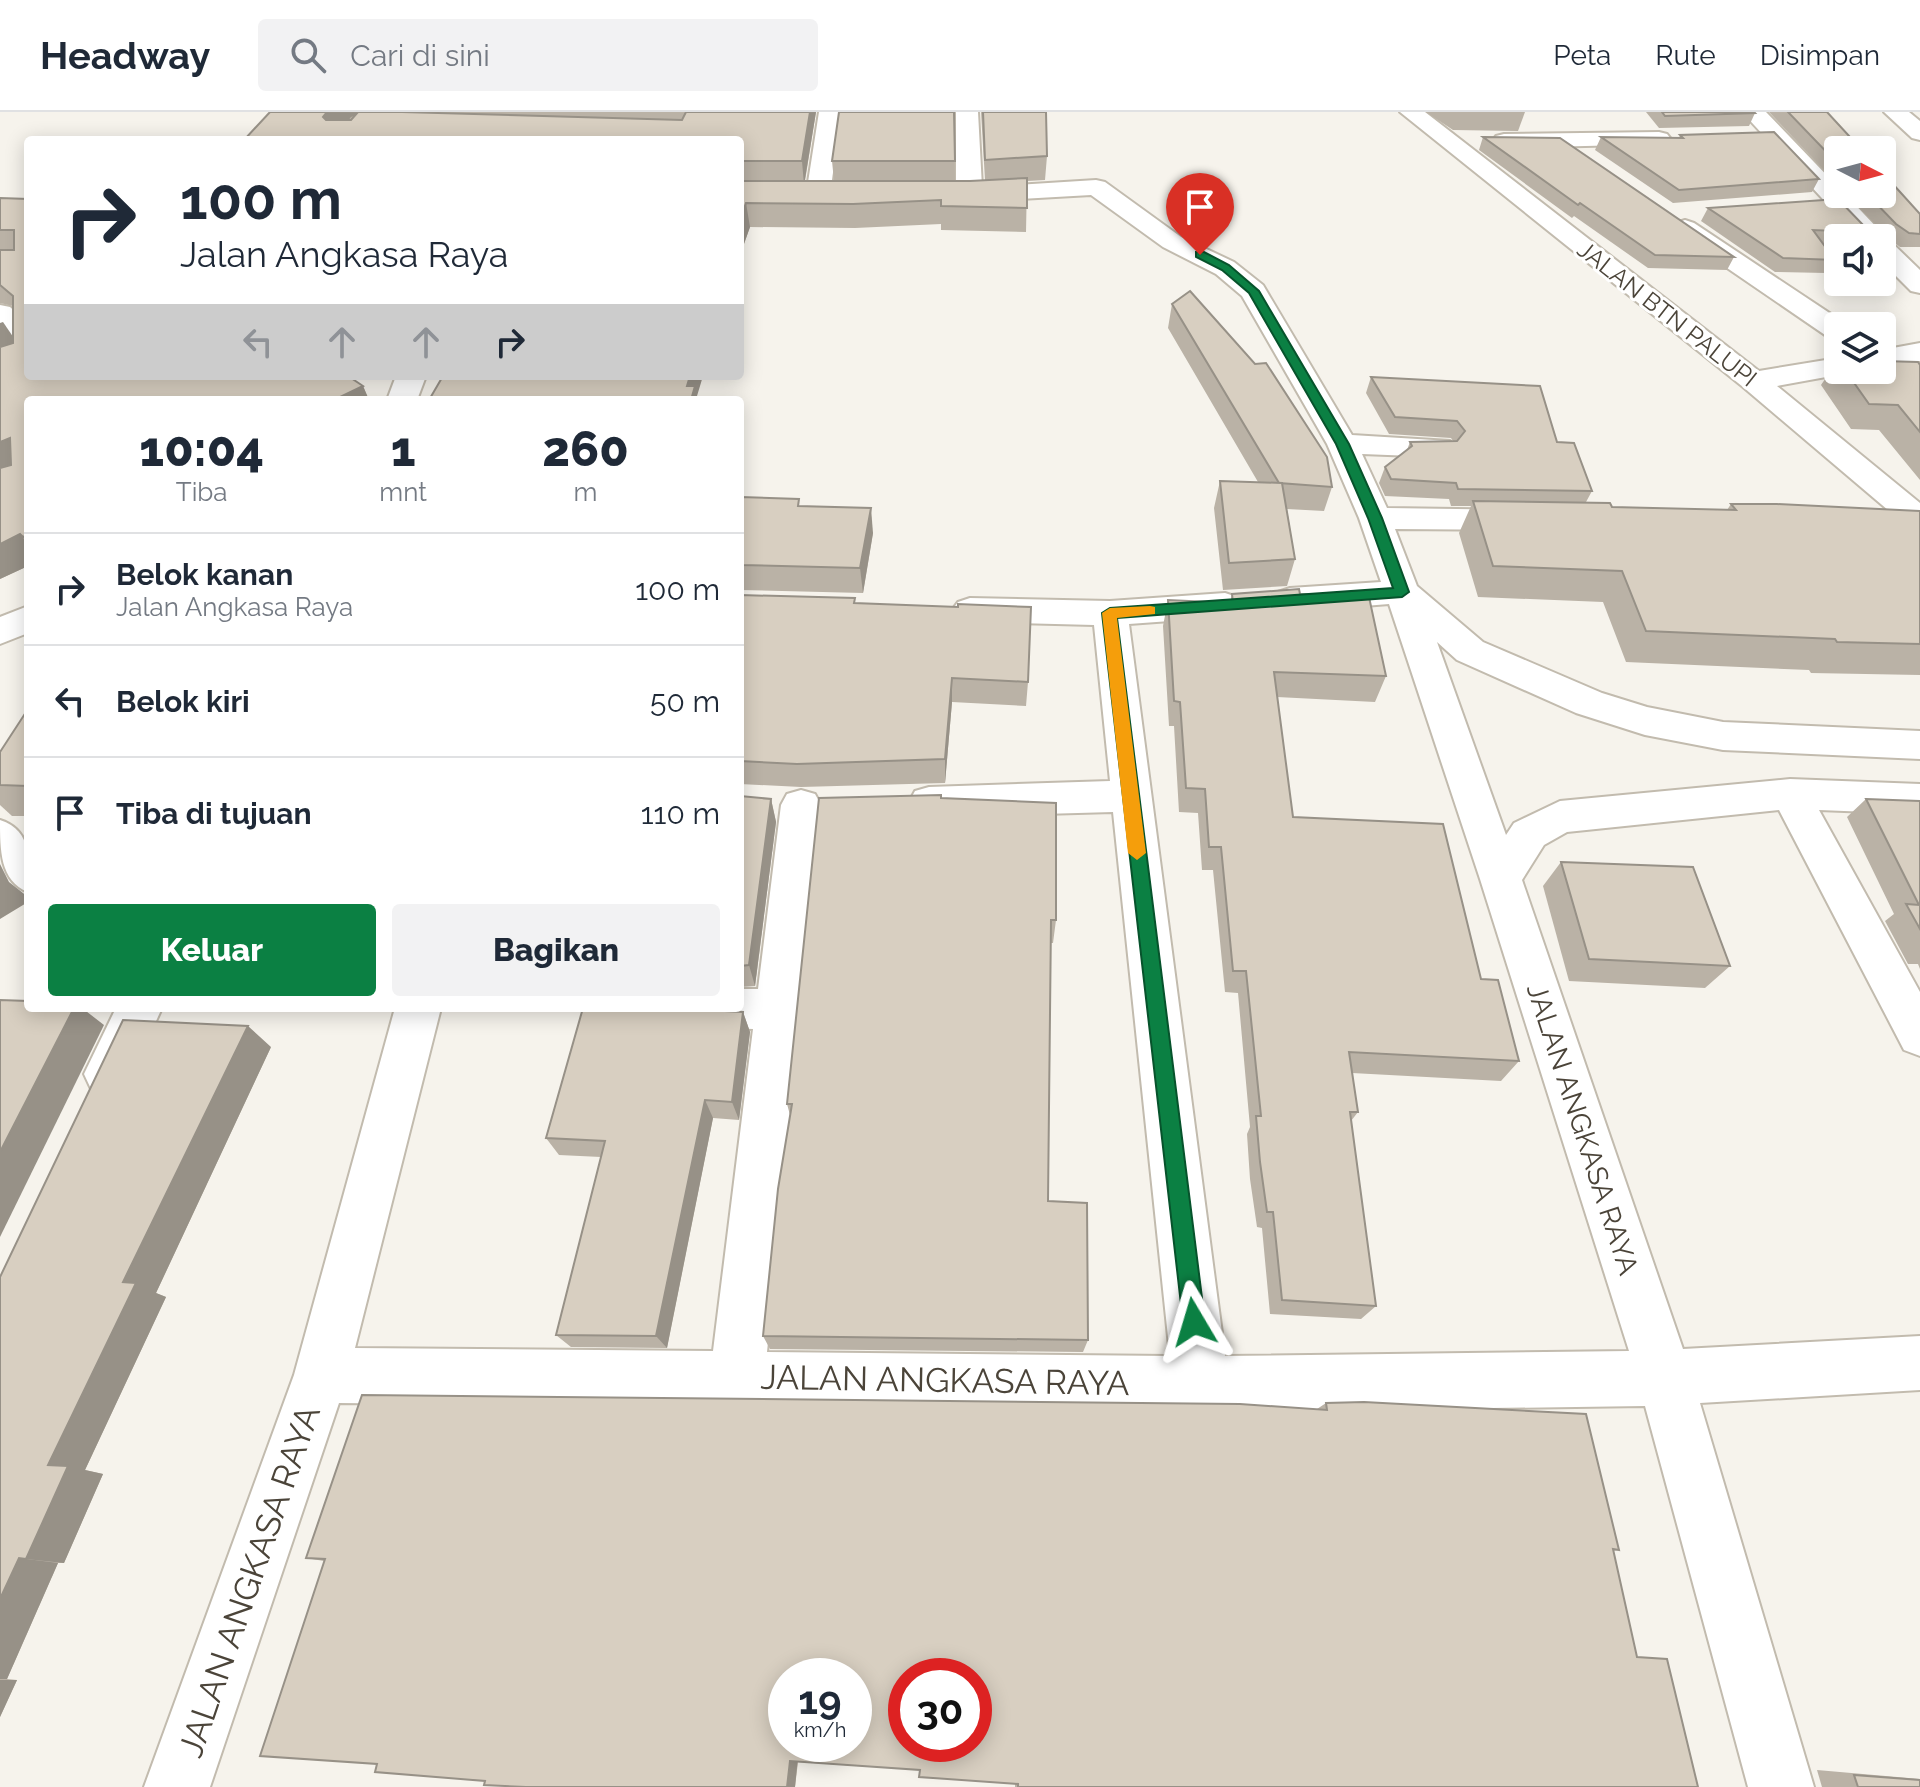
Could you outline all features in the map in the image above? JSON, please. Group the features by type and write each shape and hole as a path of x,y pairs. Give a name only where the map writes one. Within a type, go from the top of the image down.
{"street":[{"path":"818,195 830,112"},
{"path":"967,112 970,195"},
{"name":"JALAN BTN PALUPI","path":"1411,112 1753,381 1920,522"},
{"path":"1753,112 1824,188"},
{"path":"1895,112 1920,133"},
{"path":"1743,136 1774,135"},
{"path":"1443,140 1683,138"},
{"path":"1561,141 1597,167"},
{"name":"JALAN ANGKASA RAYA","path":"940,195 1096,187 1172,242 1225,268 1253,291 1342,444 1375,518 1402,592 1501,879 1665,1378 1781,1787"},
{"path":"787,195 849,195"},
{"path":"1805,203 1824,202"},
{"path":"1843,208 1859,224"},
{"path":"1696,212 1665,214 1824,322"},
{"path":"1896,261 1920,285"},
{"path":"0,313 23,352"},
{"path":"1896,356 1920,352"},
{"path":"1753,381 1824,369"},
{"path":"1342,444 1439,448"},
{"path":"1375,518 1562,521"},
{"path":"1873,524 1920,522"},
{"path":"925,609 1110,613 1402,592 1470,651 1589,703 1645,721 1723,736 1920,745"},
{"path":"1110,613 1201,1384"},
{"path":"0,632 24,620"},
{"path":"1790,794 1920,1036"},
{"path":"1501,879 1529,834 1560,817 1790,794 1920,799"},
{"path":"895,802 1130,796"},
{"path":"737,1378 801,804"},
{"path":"0,836 24,869"},
{"path":"744,1009 779,1010"},
{"path":"87,1118 132,1012"},
{"name":"JALAN ANGKASA RAYA","path":"177,1787 321,1375 417,1012"},
{"path":"1665,1378 1920,1363"},
{"name":"JALAN ANGKASA RAYA","path":"321,1375 1201,1384 1665,1378"}],"building":[{"path":"270,112 327,112 323,117 326,120 351,120 358,112 402,112 682,120 686,112 810,112 802,161 744,161 744,136 248,136"},
{"path":"839,112 954,112 955,161 832,161"},
{"path":"983,112 1046,112 1047,156 985,160"},
{"path":"1662,112 1754,112 1755,113 1665,116"},
{"path":"1788,112 1827,112 1849,136 1824,136 1824,149"},
{"path":"1774,132 1819,179 1679,190 1601,137 1683,138 1680,135"},
{"path":"1483,137 1560,138 1734,257 1655,255"},
{"path":"1027,178 1027,208 941,206 941,200 853,204 746,203 744,209 744,181"},
{"path":"1896,187 1920,214 1920,234 1909,233 1881,208 1896,208"},
{"path":"0,198 24,199 24,380 354,380 363,386 342,396 24,396 24,537 20,534 0,544 0,468 11,465 10,438 0,442 0,347 13,343 13,296 0,285 0,250 14,250 14,230 0,230"},
{"path":"1824,200 1824,208 1847,208 1862,224 1824,224 1824,230 1813,230 1824,245 1824,260 1783,258 1708,208"},
{"path":"1190,291 1255,364 1266,363 1327,457 1332,487 1279,483 1172,304"},
{"path":"1896,361 1918,362 1920,432 1898,405 1869,404 1855,384 1896,384"},
{"path":"1371,377 1540,386 1557,442 1574,443 1592,491 1458,489 1456,483 1391,479 1385,467 1412,446 1410,442 1457,441 1465,431 1457,421 1395,417"},
{"path":"441,380 689,380 687,386 695,386 692,396 431,396"},
{"path":"1220,481 1282,483 1295,559 1229,563"},
{"path":"744,497 799,499 798,506 871,508 860,568 744,565"},
{"path":"1473,501 1610,503 1612,507 1736,510 1731,504 1777,504 1920,511 1920,644 1646,631 1622,571 1493,566"},
{"path":"1299,589 1300,594 1369,597 1386,676 1274,672 1293,817 1443,824 1481,979 1498,980 1519,1061 1349,1052 1358,1112 1350,1112 1376,1306 1282,1300 1273,1212 1267,1212 1260,1162 1256,1116 1261,1116 1246,971 1233,971 1221,847 1209,847 1205,789 1186,788 1180,702 1174,701 1168,600 1233,603 1232,594"},
{"path":"744,595 855,598 854,603 1031,607 1028,682 952,678 945,759 797,764 744,761"},
{"path":"24,715 24,786 0,785 0,752"},
{"path":"941,795 941,798 1056,803 1056,920 1051,920 1048,1201 1087,1203 1088,1340 763,1336 778,1189 792,1104 787,1104 819,798"},
{"path":"744,796 771,799 749,965 744,966"},
{"path":"1866,799 1920,801 1920,929 1906,904 1919,905"},
{"path":"1561,862 1693,867 1730,966 1589,959"},
{"path":"0,1000 24,1001 24,1012 72,1012 0,1152"},
{"path":"582,1012 743,1012 732,1102 705,1100 656,1336 556,1335 605,1141 546,1138"},
{"path":"123,1020 248,1026 123,1282 136,1283 48,1465 68,1466 26,1559 19,1558 0,1599 0,1277"},
{"path":"362,1395 1240,1404 1327,1410 1326,1403 1364,1402 1586,1414 1619,1550 1613,1549 1637,1657 1667,1659 1698,1787 1018,1787 1018,1784 919,1777 920,1770 804,1762 872,1762 872,1658 768,1658 768,1762 790,1762 787,1787 484,1785 485,1781 375,1772 377,1764 260,1756 325,1559 306,1558"},
{"path":"1854,1775 1920,1780 1920,1787 1858,1787"}],"slow traffic":[{"path":"1137,853 1110,613 1150,610"}],"route":[{"path":"1194,1322 1110,613 1402,592 1375,518 1342,444 1253,291 1225,268 1200,255"}]}
